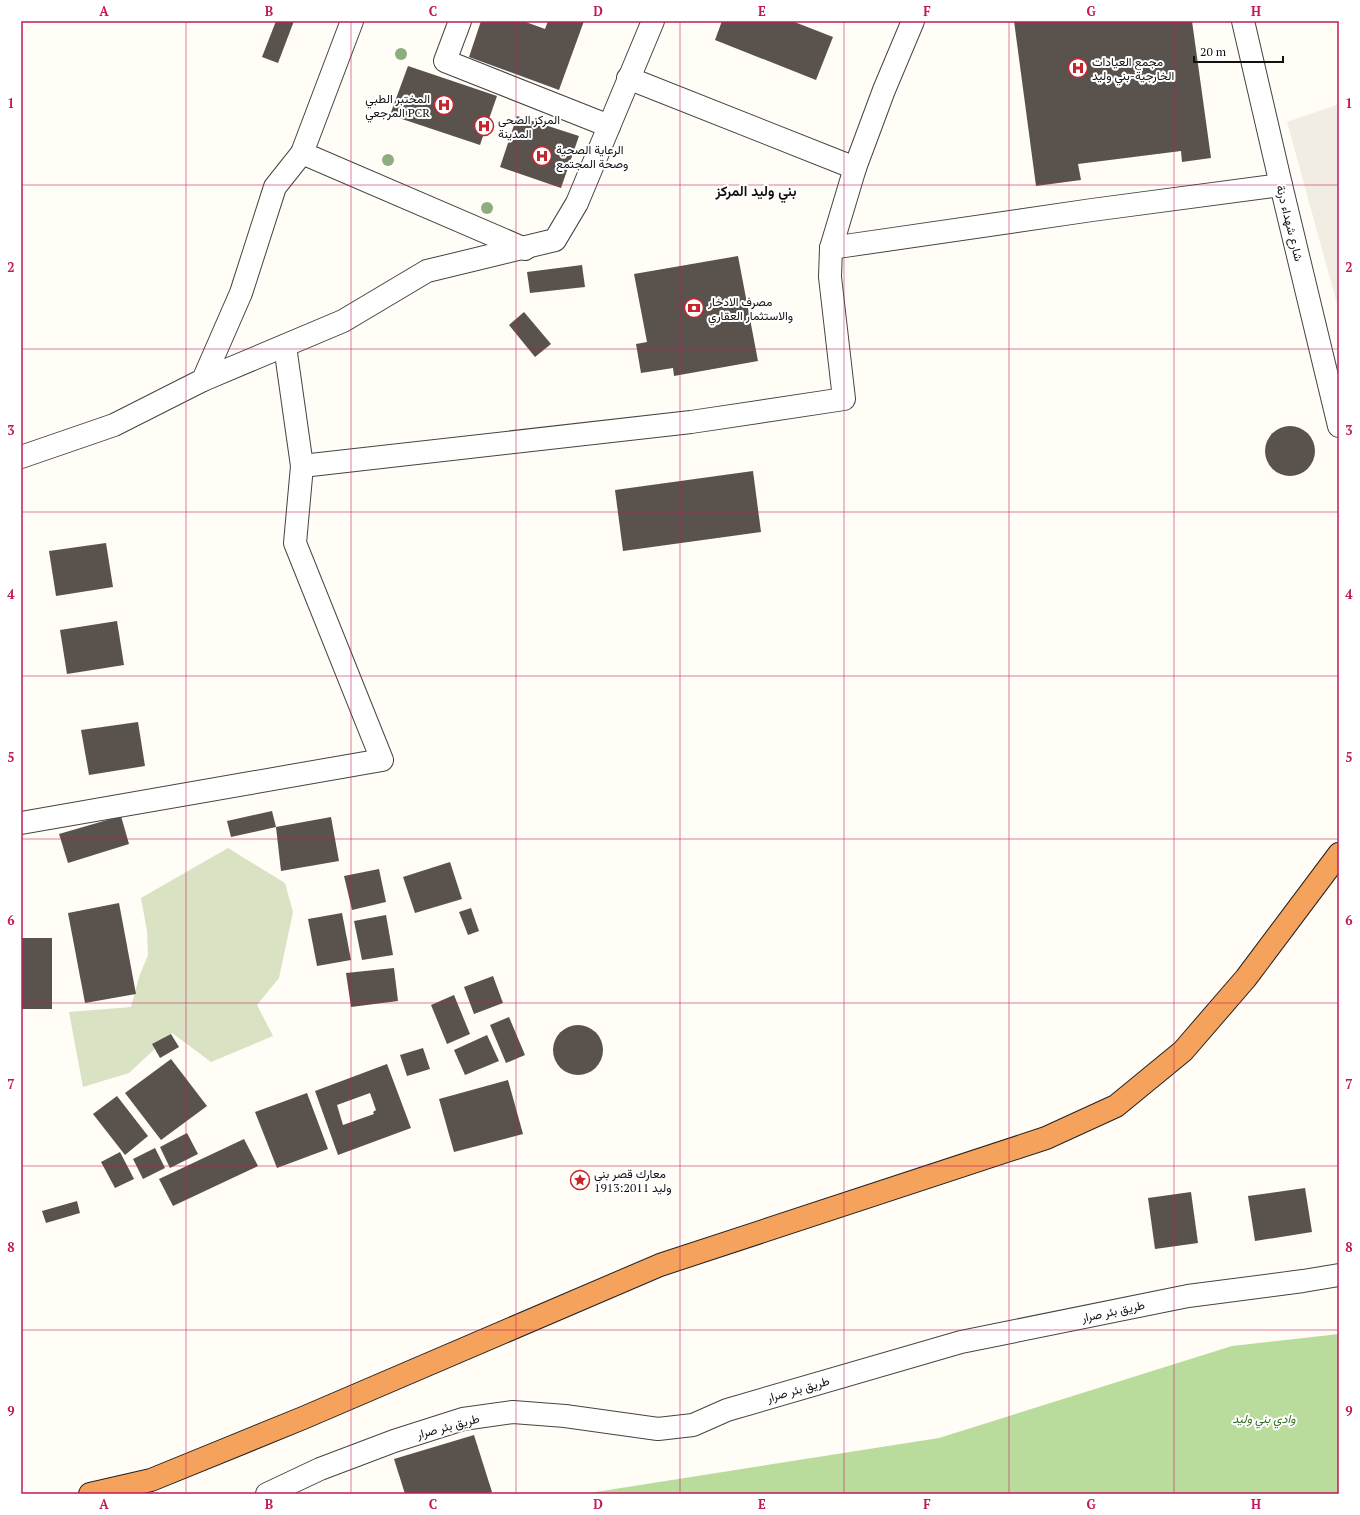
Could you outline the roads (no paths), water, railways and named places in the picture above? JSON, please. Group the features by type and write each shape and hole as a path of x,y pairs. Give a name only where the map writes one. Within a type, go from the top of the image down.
{"highway":[{"path":"90,1494 151,1480 303,1418 476,1342 660,1265 1046,1138 1116,1106 1183,1052 1246,978 1339,854"}],"street":[{"path":"203,380 241,293 276,187 302,153 352,21"},
{"path":"460,21 445,61 609,126"},
{"path":"21,457 114,425 203,380 343,321 427,271 524,249 555,240 577,203 653,21"},
{"path":"302,466 691,422 844,399 830,277 831,248 855,168 884,90 913,21"},
{"name":"شارع شهداء درنة","path":"1243,21 1339,426"},
{"path":"628,78 855,168"},
{"path":"302,153 524,249"},
{"path":"831,248 1092,210 1281,185"},
{"path":"21,823 382,760 295,543 302,466 285,346"},
{"name":"طريق بئر صرار","path":"267,1494 320,1469 394,1441 463,1419 513,1412 565,1416 658,1429 693,1425 727,1410 962,1342 1188,1296 1339,1275"}],"place":[{"name":"مجمع العيادات الخارجية-بني وليد","path":"1078,68"},
{"name":"المختبر الطبي المرجعي PCR","path":"444,105"},
{"name":"المركز الصحي المدينة","path":"484,126"},
{"name":"الرعاية الصحية وصحة المجتمع","path":"542,156"},
{"name":"مصرف الادخار والاستثمار العقاري","path":"694,308"},
{"name":"معارك قصر بني وليد 1913:2011","path":"580,1180"}],"district":[{"name":"بني وليد المركز","path":"756,190"}],"park label":[{"name":"وادي بني وليد","path":"1264,1418"}]}
